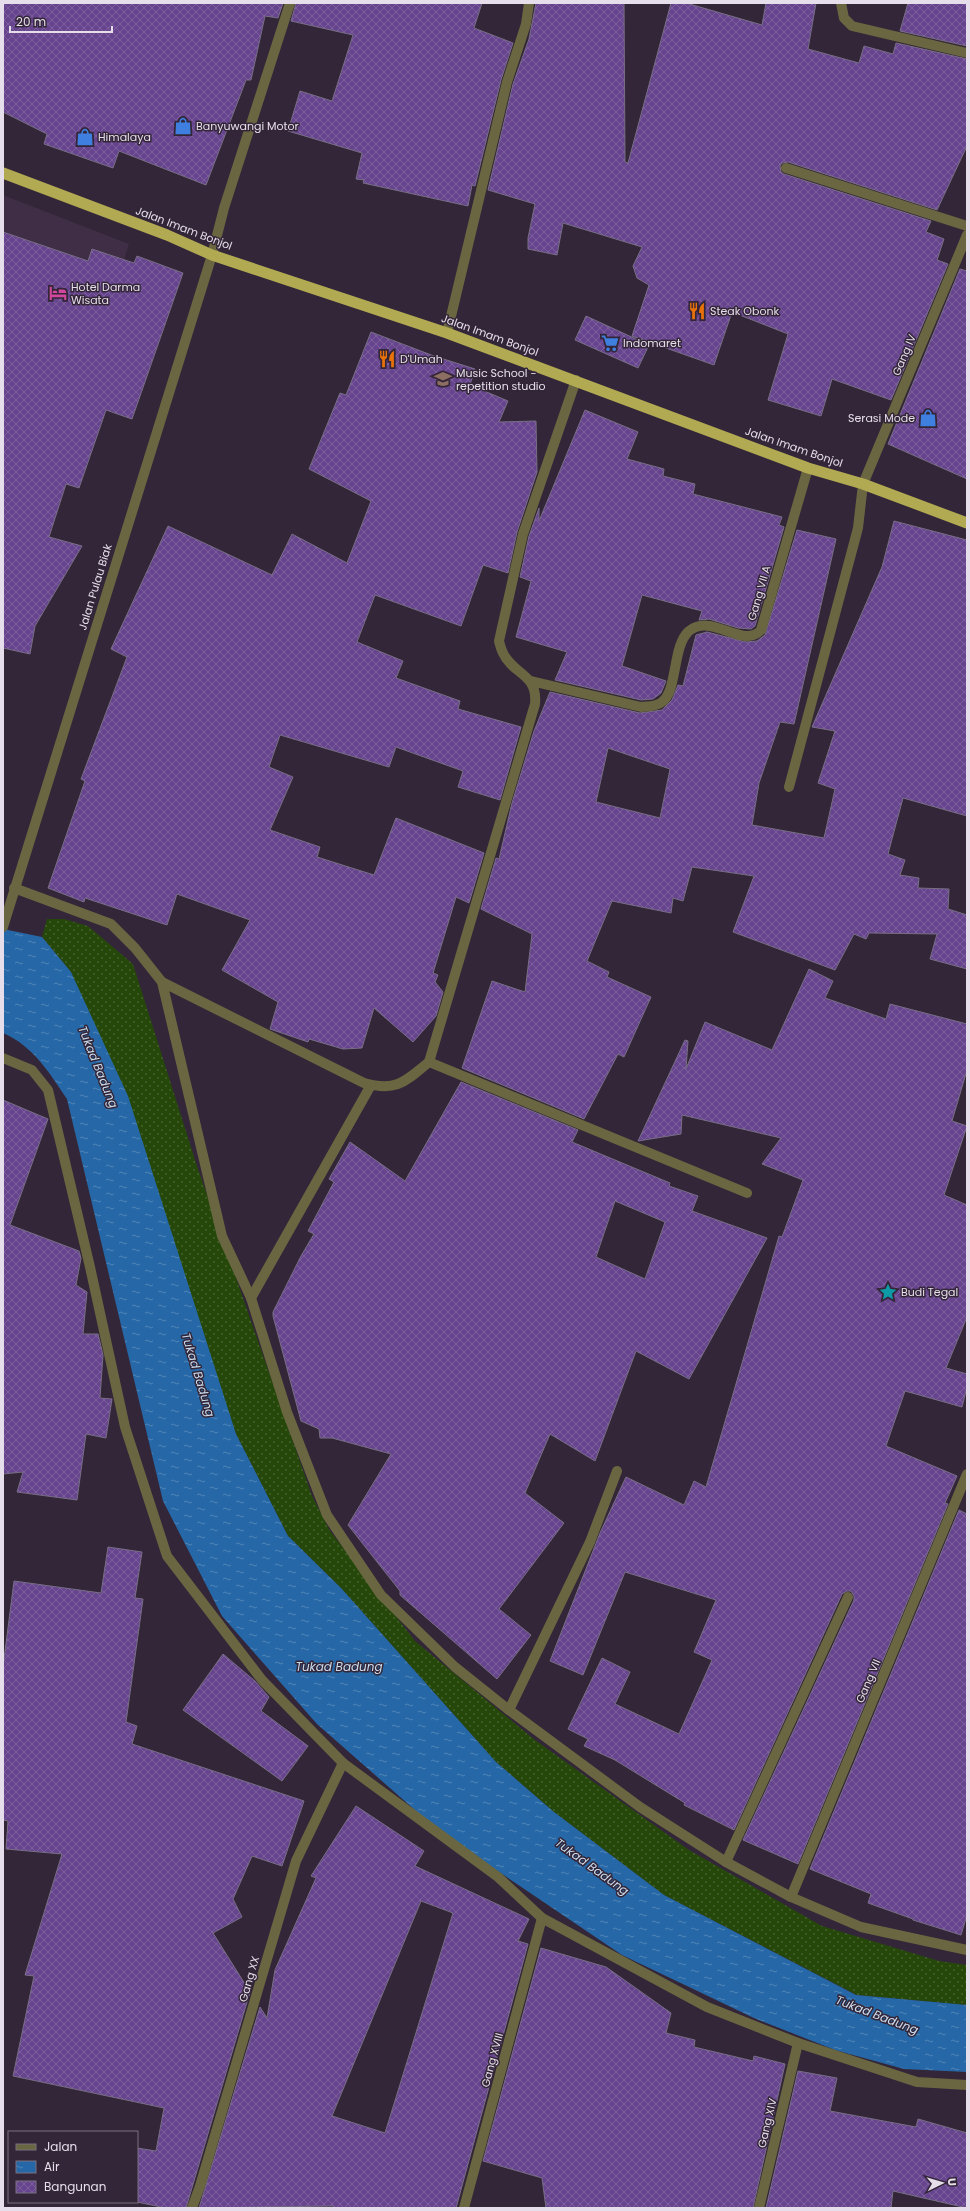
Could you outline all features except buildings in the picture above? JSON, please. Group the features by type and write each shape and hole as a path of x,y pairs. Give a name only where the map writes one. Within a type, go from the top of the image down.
{"highway":[{"name":"Jalan Imam Bonjol","path":"3,173 168,235 212,255 447,333 808,468 864,484 967,523"}],"street":[{"name":"Jalan Pulau Biak","path":"3,927 5,915 212,255 224,208 290,3"},
{"path":"447,333 507,82 526,24 529,3"},
{"path":"841,3 844,18 852,26 967,53"},
{"path":"786,168 967,226"},
{"name":"Gang IV","path":"789,788 858,528 864,484 967,235"},
{"path":"162,982 371,1085 386,1088 399,1086 429,1062 536,704 536,695 530,681 503,654 499,641 523,534 576,380"},
{"name":"Gang VII A","path":"530,681 641,707 657,705 667,696 684,637 696,626 707,625 748,636 757,634 761,630 808,468"},
{"path":"14,888 111,924 135,948 162,982 222,1236 251,1298 287,1412 327,1515 382,1595 454,1667 509,1710 640,1807 726,1862 791,1897 861,1927 967,1950"},
{"path":"3,1058 32,1070 48,1090 90,1267 125,1427 166,1556 262,1680 343,1763 498,1877 542,1918 707,2007 798,2043 917,2082 967,2085"},
{"path":"429,1062 747,1192"},
{"path":"251,1298 371,1085"},
{"path":"509,1710 590,1542 617,1471"},
{"name":"Gang VII","path":"791,1897 967,1474"},
{"path":"726,1862 848,1597"},
{"name":"Gang XX","path":"192,2208 200,2186 296,1861 343,1763"},
{"name":"Gang XVIII","path":"464,2208 542,1918"},
{"name":"Gang XIV","path":"759,2208 798,2043"}],"shaded area":[{"name":"Hotel Darma Wisata","path":"3,195 129,244 82,392 3,342"}],"green space":[{"path":"47,919 64,919 88,926 133,964 197,1166 312,1496 330,1531 415,1641 535,1740 689,1850 822,1926 939,1961 967,1965 967,2005 857,1995 664,1895 554,1812 496,1762 341,1588 288,1536 236,1434 195,1312 71,972 42,937"}],"water":[{"name":"Tukad Badung","path":"3,929 42,937 71,972 128,1096 236,1434 288,1536 341,1588 496,1762 554,1812 664,1895 856,1995 967,2005 967,2072 904,2069 835,2050 754,2018 622,1955 440,1832 317,1724 222,1616 163,1501 67,1099 47,1070 32,1052 14,1038 3,1033"}],"place":[{"name":"Banyuwangi Motor","path":"183,126"},
{"name":"Himalaya","path":"85,137"},
{"name":"Hotel Darma Wisata","path":"58,293"},
{"name":"Steak Obonk","path":"697,311"},
{"name":"Indomaret","path":"610,343"},
{"name":"D'Umah","path":"387,359"},
{"name":"Music School - repetition studio","path":"443,379"},
{"name":"Serasi Mode","path":"928,418"},
{"name":"Budi Tegal","path":"888,1292"}]}
